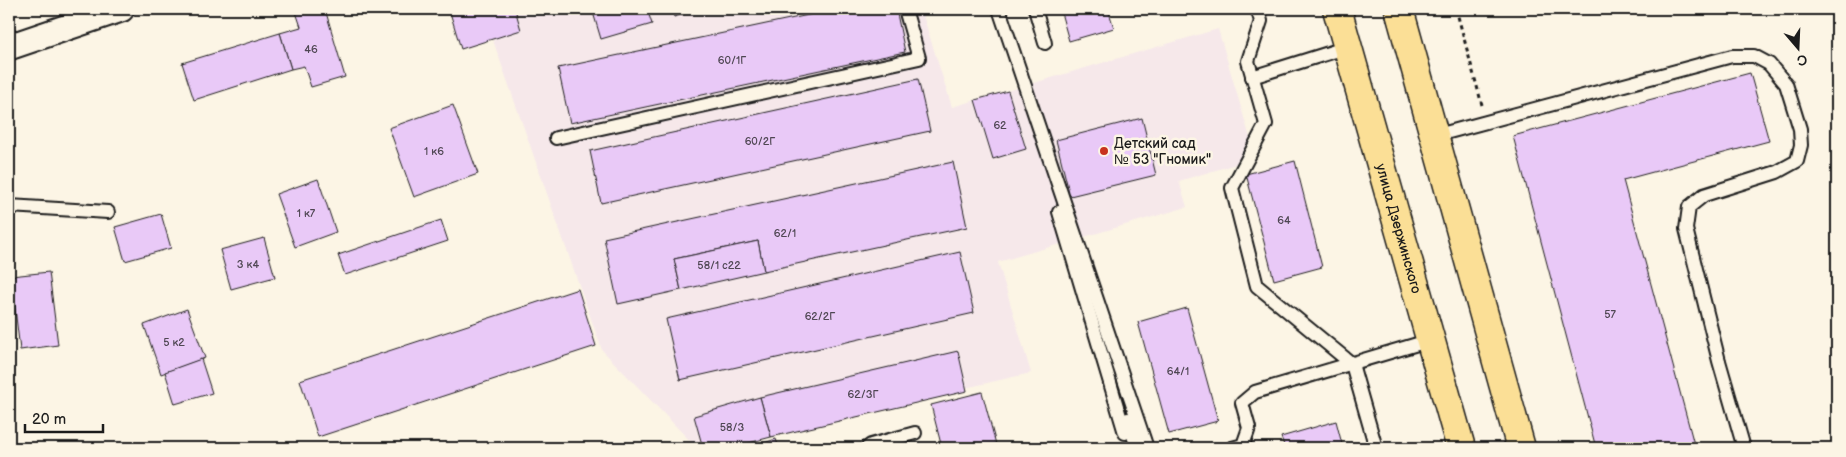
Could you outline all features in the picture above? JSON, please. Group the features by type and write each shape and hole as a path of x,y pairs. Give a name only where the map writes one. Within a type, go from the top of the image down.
{"main road":[{"name":"улица Дзержинского","path":"1337,9 1461,448"},
{"path":"1399,9 1521,448"}],"street":[{"path":"9,47 120,9"}],"lane":[{"path":"556,138 919,58 905,9"},
{"path":"998,9 1130,448"},
{"path":"998,9 1138,448"},
{"path":"998,9 1147,448"},
{"path":"1035,9 1045,43"},
{"path":"1257,9 1261,21 1248,61 1266,124 1232,188 1257,286 1352,364 1376,448"},
{"path":"1252,77 1348,47"},
{"path":"1434,136 1732,56 1754,56 1769,64 1786,84 1800,129 1801,145 1796,161 1777,172 1704,195 1689,207 1686,229 1719,361 1744,448"},
{"path":"9,206 108,212"},
{"path":"1232,448 1244,445 1249,428 1242,403 1256,392 1432,340"},
{"path":"1109,351 1138,448"},
{"path":"867,448 871,445 915,433"}],"path":[{"path":"1456,9 1487,122"}],"shaded area":[{"path":"482,9 921,9 952,107 1218,29 1250,138 1236,164 1179,181 1187,207 998,262 1031,373 704,448 697,448 602,350"}],"building":[{"path":"295,9 325,9 345,77 311,87 304,66 291,69 280,33 301,27"},
{"path":"449,9 515,9 521,30 461,49"},
{"path":"592,9 647,9 652,24 601,39"},
{"path":"672,9 701,9 674,17"},
{"path":"837,9 896,9 905,52 570,123 558,68"},
{"path":"1060,9 1108,9 1114,28 1069,41"},
{"path":"280,33 291,69 194,100 182,63"},
{"path":"1750,73 1769,141 1623,180 1695,448 1596,448 1513,136"},
{"path":"918,79 930,131 601,203 590,151"},
{"path":"1008,91 1026,149 993,159 975,100"},
{"path":"453,105 478,174 414,197 389,128"},
{"path":"1142,118 1156,175 1070,196 1056,140"},
{"path":"1295,161 1322,267 1274,280 1246,174"},
{"path":"953,162 967,227 764,271 758,241 674,259 681,290 618,304 604,238"},
{"path":"318,179 336,232 295,247 276,194"},
{"path":"161,214 171,248 125,261 115,227"},
{"path":"441,220 448,241 345,275 338,255"},
{"path":"264,238 275,277 231,289 220,250"},
{"path":"758,241 764,271 681,290 674,259"},
{"path":"960,252 974,313 680,380 666,319"},
{"path":"49,272 58,345 20,350 11,276"},
{"path":"578,289 596,346 318,437 300,380"},
{"path":"1187,308 1218,421 1169,434 1138,322"},
{"path":"187,309 205,358 161,374 144,325"},
{"path":"958,351 967,391 771,437 760,397"},
{"path":"201,359 212,393 175,404 165,372"},
{"path":"982,392 997,448 942,448 931,405"},
{"path":"760,397 771,437 730,448 703,448 694,416"},
{"path":"1336,421 1343,448 1285,448 1281,437"},
{"path":"776,439 779,448 748,448"}],"place":[{"name":"Детский сад № 53 \"Гномик\"","path":"1104,151"}]}
